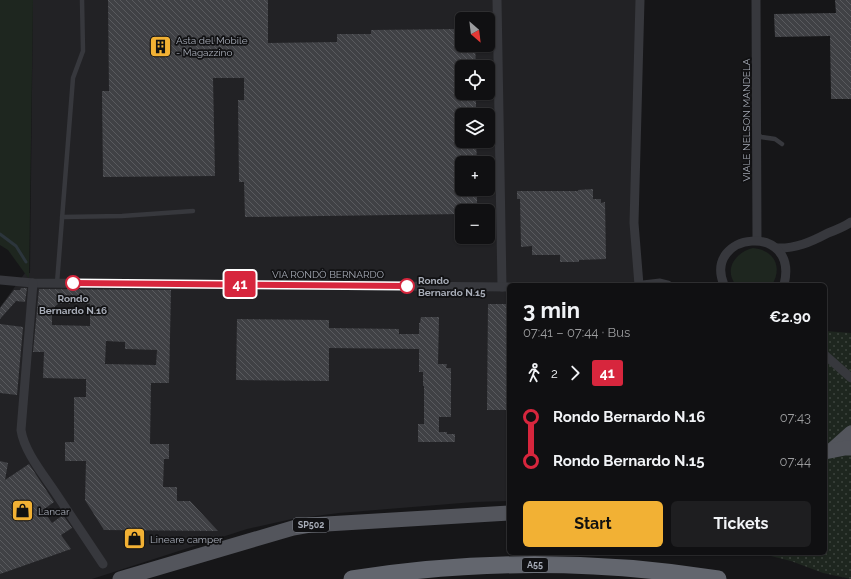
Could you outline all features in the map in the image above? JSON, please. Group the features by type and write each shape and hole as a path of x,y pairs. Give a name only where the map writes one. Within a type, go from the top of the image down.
{"highway":[{"name":"A55","path":"352,579 486,566 545,565 612,567 688,574 718,579"}],"main road":[{"path":"828,451 851,433"},
{"path":"828,451 851,448"},
{"name":"SP502","path":"120,579 280,531 304,526 507,513"}],"street":[{"path":"497,0 506,287"},
{"path":"639,283 634,223 640,0"},
{"name":"VIALE NELSON MANDELA","path":"756,0 757,240"},
{"path":"723,283 721,269 724,259 729,251 737,244 747,240 757,240 776,248 786,249 799,246 841,228 851,222"},
{"path":"776,248 782,256 786,266 784,283"},
{"name":"VIA RONDÒ BERNARDO","path":"0,280 33,283 506,287"},
{"path":"33,283 21,430 22,438 38,467 103,564"},
{"path":"827,357 849,378"}],"lane":[{"path":"57,283 73,78 83,51 82,0"},
{"path":"757,133 760,137 775,140 782,144"},
{"path":"62,217 122,216 193,211"}],"shaded area":[{"path":"0,0 33,0 29,279 8,250 0,245"},
{"path":"33,0 637,0 638,283 507,283 507,501 474,502 339,513 292,519 247,529 92,579 0,579 0,307 25,273 30,273"},
{"path":"753,248 760,249 771,256 774,260 777,272 773,283 735,283 732,279 731,267 737,257"},
{"path":"827,331 851,333 851,579 823,573 791,561 767,555 827,555"}],"building":[{"path":"108,0 268,0 268,43 337,42 337,34 371,34 371,30 455,29 455,52 475,52 476,60 455,60 455,100 476,100 476,108 455,108 455,148 476,148 477,156 455,156 455,196 477,196 477,204 455,204 455,214 245,217 244,182 239,182 238,100 244,100 244,78 213,78 215,176 103,177 102,91 109,91"},
{"path":"835,0 851,0 851,99 831,99 830,36 775,37 774,14 836,13"},
{"path":"593,189 593,199 601,199 601,203 605,202 606,259 579,260 579,262 560,262 560,255 532,255 532,246 521,247 520,199 517,199 517,191 578,191"},
{"path":"21,288 27,288 25,302 16,301 0,319 0,308 14,290 20,290"},
{"path":"39,289 171,290 169,383 151,383 150,444 169,444 169,459 164,459 163,487 177,487 177,501 190,501 218,531 104,530 85,500 86,461 65,461 65,442 74,442 74,397 86,397 86,379 43,378 44,352 33,352","holes":["58,304 90,304 90,326 52,325 52,309","106,341 125,342 125,349 157,350 156,365 105,364"]},
{"path":"488,304 507,304 507,410 487,410"},
{"path":"421,317 439,317 438,364 447,364 446,368 451,368 451,417 439,417 439,432 455,434 455,442 418,442 418,424 424,424 424,386 423,372 419,372 419,349 329,348 329,381 236,380 237,319 329,320 329,328 399,329 399,334 419,334 419,323"},
{"path":"0,324 23,327 17,395 0,393"},
{"name":"Lancar","path":"0,461 8,463 5,480 29,464 54,502 43,510 52,523 63,515 72,528 61,535 71,549 0,574"}],"waterway":[{"path":"0,234 16,246 26,262"}],"bus line":[{"name":"41","path":"73,283 407,286"}],"place":[{"name":"Asta del Mobile - Magazzino","path":"161,46"},
{"name":"Rondo Bernardo N.16","path":"73,283"},
{"name":"Rondo Bernardo N.15","path":"407,286"},
{"name":"Lancar","path":"22,511"},
{"name":"Lineare camper","path":"135,539"}]}
